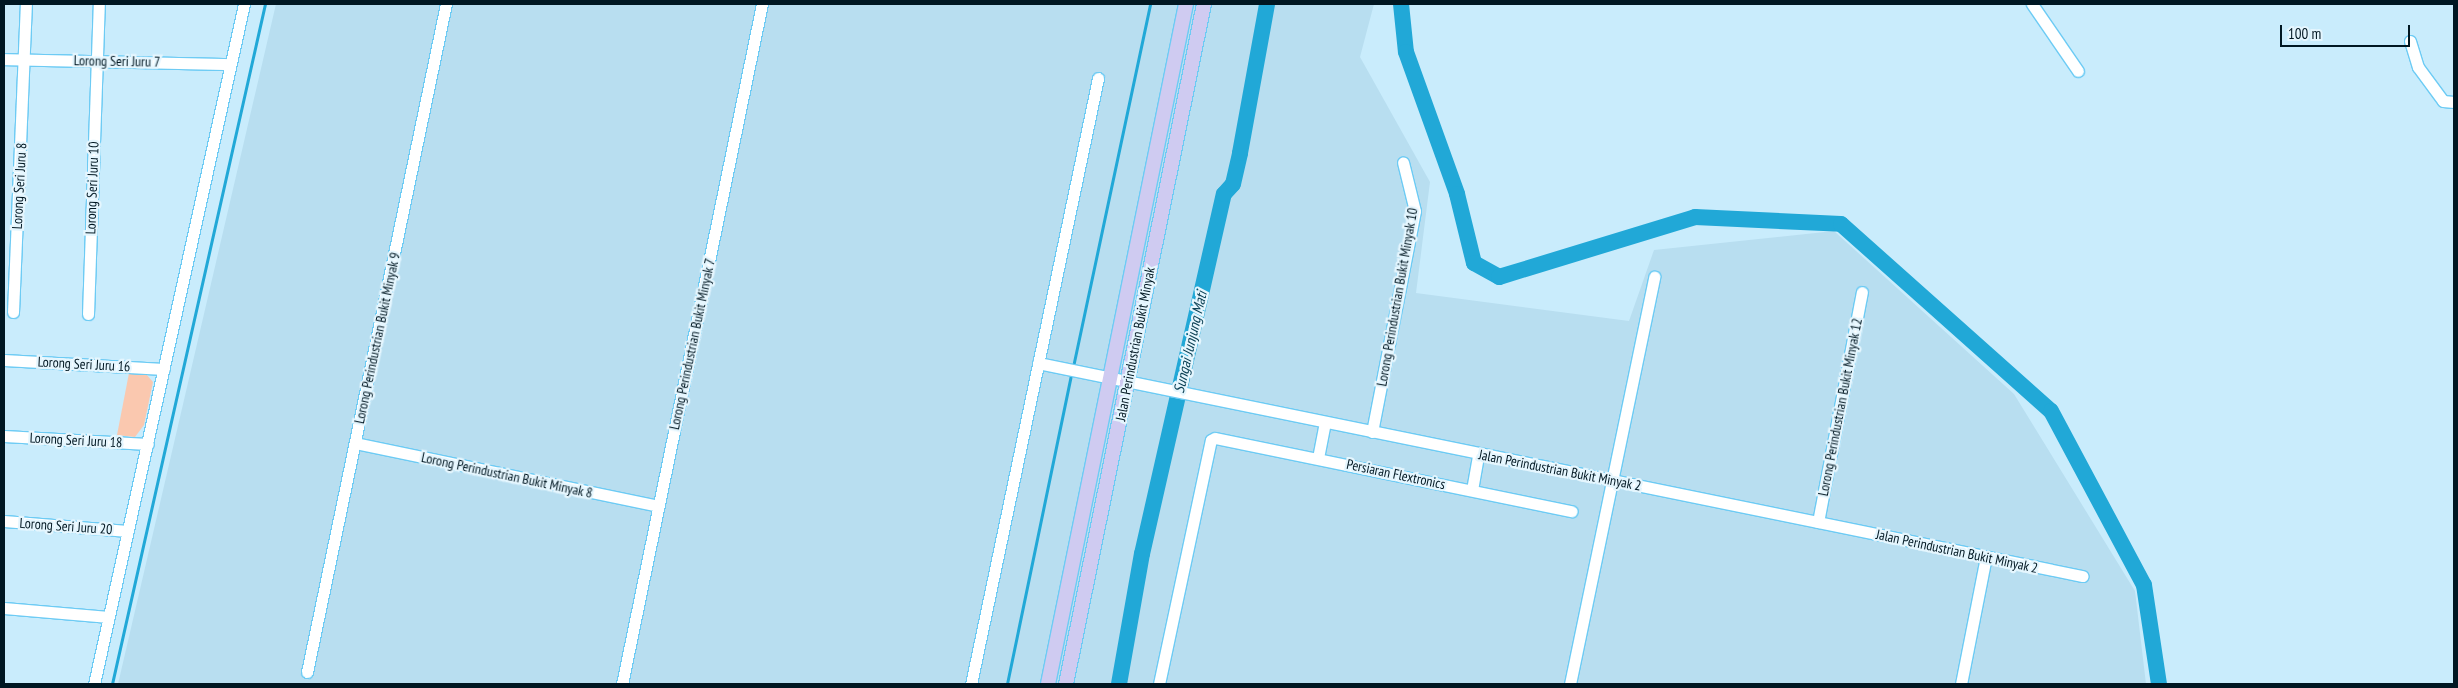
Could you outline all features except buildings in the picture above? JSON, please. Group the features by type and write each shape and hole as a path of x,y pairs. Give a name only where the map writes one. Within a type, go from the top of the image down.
{"main road":[{"name":"Jalan Perindustrian Bukit Minyak","path":"1048,684 1186,4"},
{"name":"Jalan Perindustrian Bukit Minyak","path":"1066,684 1205,7"}],"street":[{"name":"Lorong Seri Juru 8","path":"13,312 26,4"},
{"name":"Lorong Seri Juru 10","path":"88,314 99,4"},
{"path":"94,684 148,444 229,64 244,4"},
{"name":"Lorong Perindustrian Bukit Minyak 9","path":"307,672 446,4"},
{"name":"Lorong Perindustrian Bukit Minyak 7","path":"622,684 762,4"},
{"path":"2032,4 2078,71"},
{"path":"2410,41 2418,66 2443,101 2454,102"},
{"name":"Lorong Seri Juru 7","path":"4,59 229,64"},
{"path":"971,684 1098,78"},
{"name":"Lorong Perindustrian Bukit Minyak 10","path":"1372,432 1415,211 1403,162"},
{"path":"1570,684 1654,277"},
{"name":"Lorong Perindustrian Bukit Minyak 12","path":"1818,522 1862,292"},
{"name":"Lorong Seri Juru 16","path":"4,360 164,369"},
{"name":"Jalan Perindustrian Bukit Minyak 2","path":"1038,363 1478,455 1612,480 2082,576"},
{"path":"1318,458 1325,423"},
{"name":"Lorong Seri Juru 18","path":"4,436 148,444"},
{"name":"Persiaran Flextronics","path":"1159,684 1216,439 1318,458 1572,511"},
{"name":"Lorong Perindustrian Bukit Minyak 8","path":"355,443 658,506"},
{"path":"1472,490 1478,455"},
{"name":"Lorong Seri Juru 20","path":"4,521 128,531"},
{"path":"1961,684 1986,557"},
{"path":"4,608 109,617"}],"shaded area":[{"path":"276,4 1374,4 1360,57 1430,182 1416,293 1629,321 1654,250 1834,231 2014,394 2135,591 2146,684 118,684"},
{"path":"129,373 146,374 153,382 144,425 135,437 117,435"}],"waterway":[{"path":"112,684 265,4"},
{"path":"1073,367 1150,4"},
{"name":"Sungai Junjung Mati","path":"1119,684 1142,554 1224,194 1233,184 1240,153 1267,4"},
{"path":"1401,4 1406,52 1457,194 1474,263 1499,277 1695,217 1841,224 2051,411 2144,585 2159,684"},
{"path":"1007,684 1071,374"}]}
